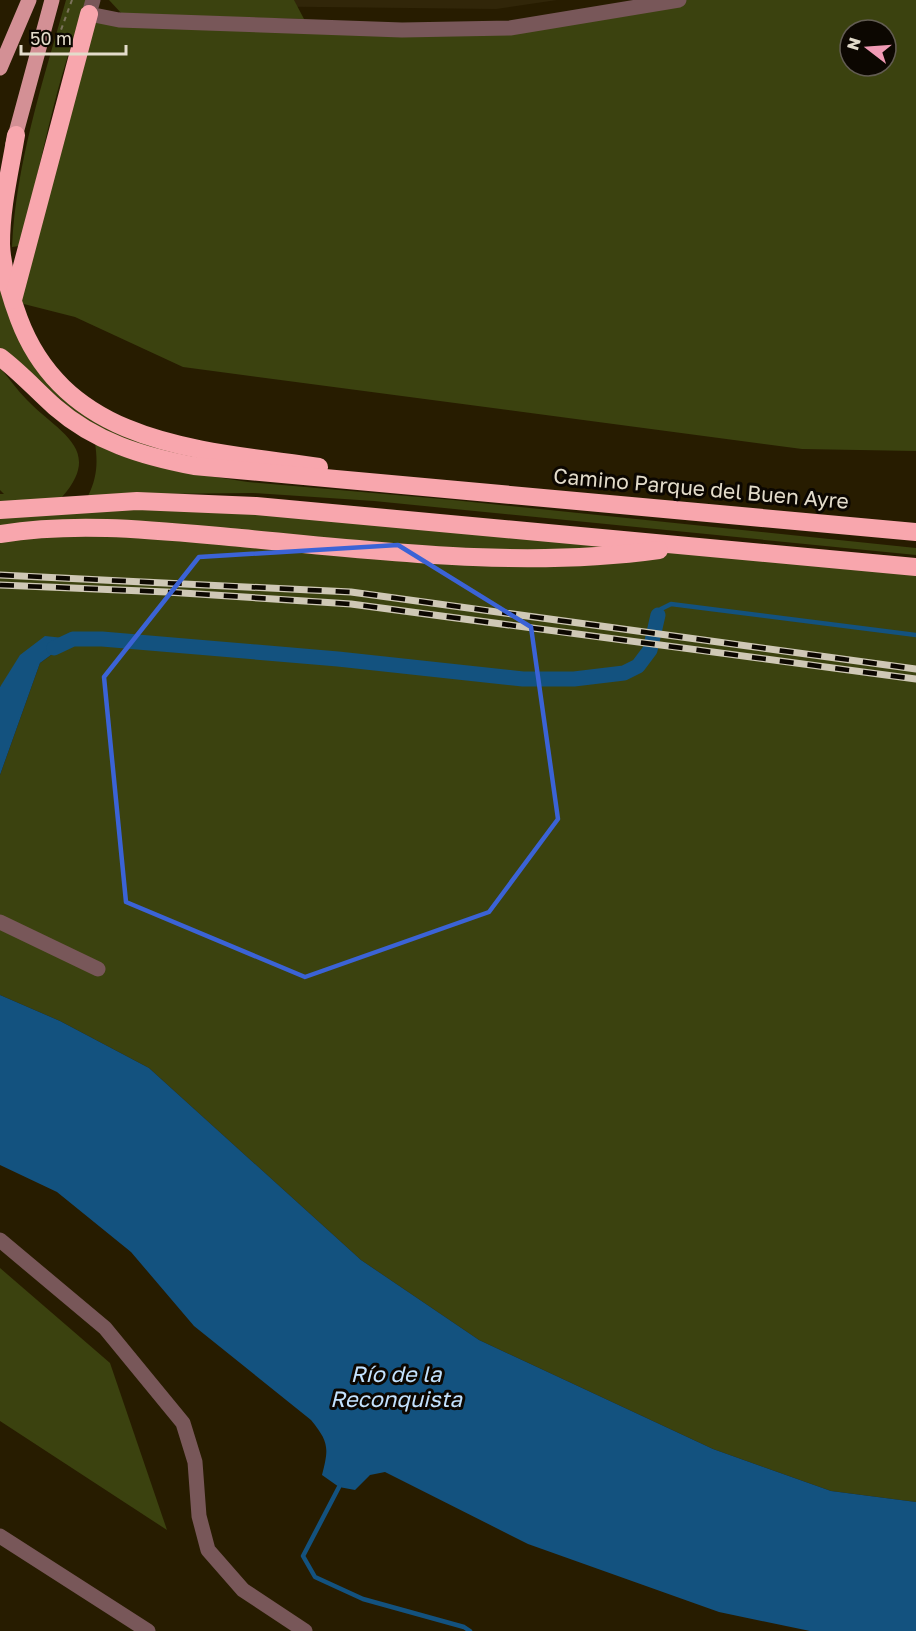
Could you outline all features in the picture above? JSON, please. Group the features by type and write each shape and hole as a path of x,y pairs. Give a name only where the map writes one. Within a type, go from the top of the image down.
{"highway":[{"path":"12,302 91,7"},
{"path":"16,135 1,243 3,266 12,302 38,357 55,380 81,403 125,429 193,448 482,491"},
{"path":"0,357 55,407 85,429 106,441 138,453 224,470 482,491"},
{"name":"Camino Parque del Buen Ayre","path":"482,491 916,532"},
{"path":"0,510 137,501 256,506 916,567"},
{"path":"0,534 106,528 416,554 606,557 690,546"}],"main road":[{"path":"1,66 29,0"},
{"path":"0,181 16,135 52,0"}],"street":[{"path":"91,7 119,20 402,30 510,28 679,0"},
{"path":"0,922 98,969"},
{"path":"0,1240 105,1328 183,1423 195,1462 199,1516 208,1550 243,1590 305,1631"},
{"path":"0,1536 148,1631"}],"highlighted area":[{"path":"398,545 531,627 558,819 489,912 305,977 126,902 104,677 199,557"}],"shaded area":[{"path":"146,0 557,0 496,9 151,5"}],"green space":[{"path":"66,0 89,0 58,90 19,246 12,247 25,153"},
{"path":"109,0 294,0 304,19 122,14"},
{"path":"679,0 916,0 916,451 802,449 183,367 75,317 12,301 89,14 510,28"},
{"path":"0,286 65,396 214,462 155,450 127,441 86,420 61,400 0,348"},
{"path":"0,368 27,400 63,433 78,454 79,466 74,480 62,497 88,496 96,470 95,443 118,455 176,471 248,482 453,500 916,548 916,555 374,501 253,493 148,494 0,502 0,494 4,494 0,490"},
{"path":"137,501 916,567 916,1502 831,1491 713,1449 479,1340 361,1260 149,1068 60,1021 0,995 0,775 40,663 72,640 0,687 0,510"},
{"path":"0,1268 110,1363 167,1530 0,1421"}],"water":[{"path":"45,636 73,639 40,663 0,775 0,687 20,655"},
{"name":"Río de la Reconquista","path":"0,995 60,1021 149,1068 361,1260 479,1340 713,1449 831,1491 916,1502 916,1631 810,1631 719,1612 528,1544 385,1472 370,1475 355,1490 339,1487 322,1475 326,1446 311,1420 194,1326 131,1252 57,1192 0,1165"}],"waterway":[{"path":"658,615 661,609 671,604 916,635"},
{"path":"54,648 73,639 102,639 338,659 523,679 574,679 624,673 638,666 650,650 658,615"},
{"path":"339,1487 303,1556 315,1577 363,1599 464,1627 470,1631"}],"railway":[{"path":"0,575 351,592 916,669"},
{"path":"0,585 167,592 351,604 916,679"}]}
